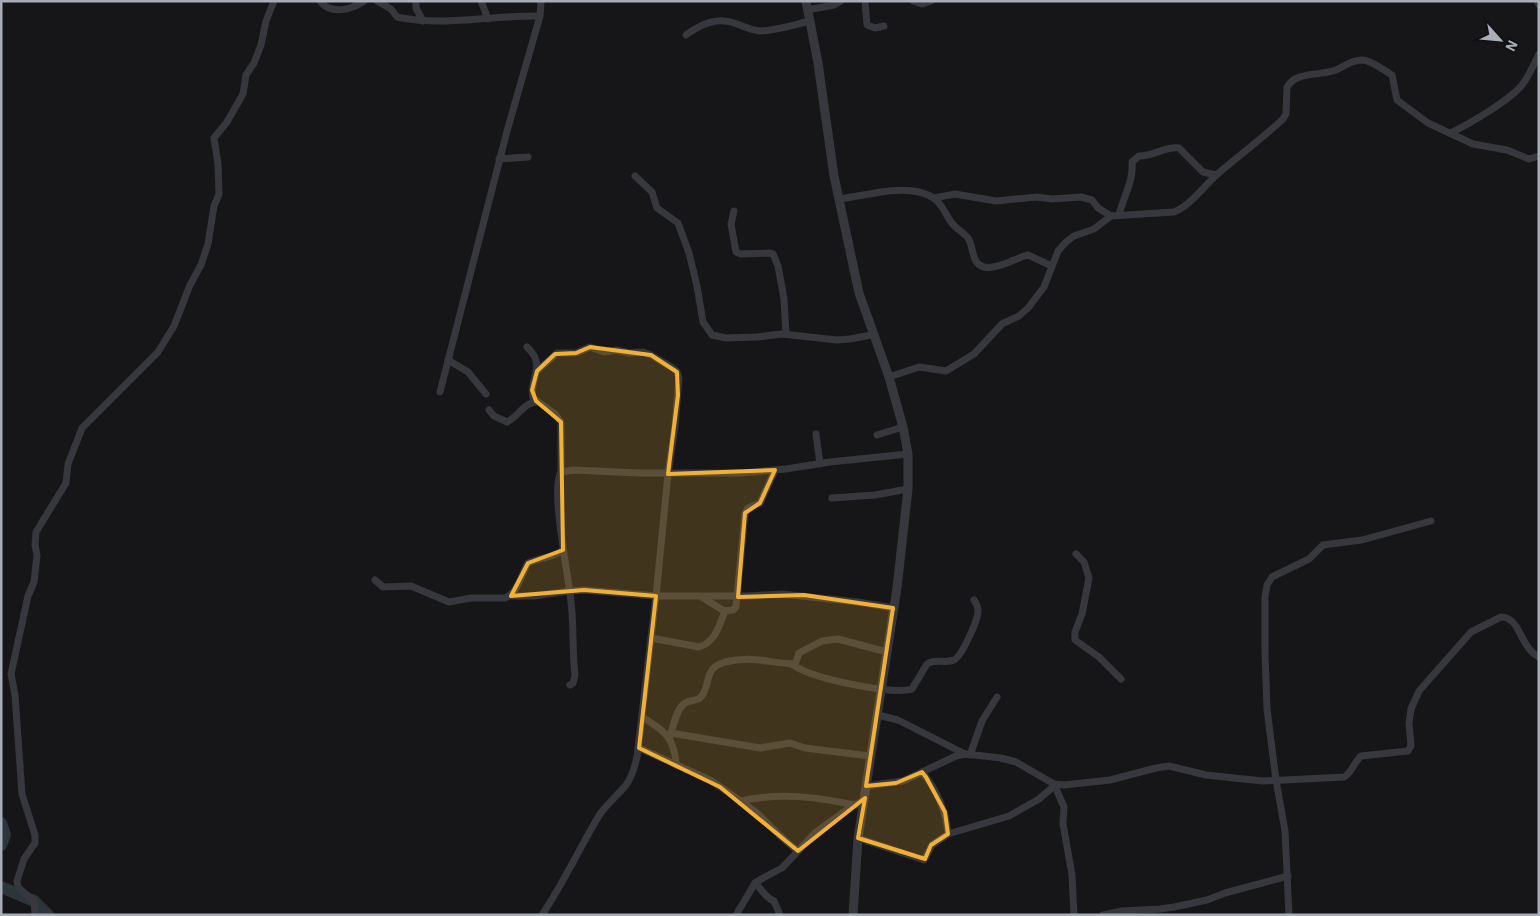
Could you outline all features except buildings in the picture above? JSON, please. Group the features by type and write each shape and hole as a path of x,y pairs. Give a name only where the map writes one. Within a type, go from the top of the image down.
{"street":[{"path":"35,915 34,901 18,887 17,881 24,859 35,843 35,835 22,794 18,731 11,674 28,596 34,582 37,554 35,547 36,532 66,483 68,464 79,432 158,352 170,334 183,305 208,244 218,194 218,164 214,138 232,115 243,94 246,75 254,63 261,45 266,21 274,1"},
{"path":"320,1 326,7 335,10 350,8 364,1"},
{"path":"377,1 391,9 397,17 423,21 540,16"},
{"path":"416,1 416,8 423,21"},
{"path":"481,1 488,19"},
{"path":"440,392 500,159 540,16 541,1"},
{"path":"841,1 834,5 807,6 842,219 859,294 872,335 889,377 903,427 908,454 908,489 897,588 858,838 853,915"},
{"path":"866,1 867,25 875,28 884,26"},
{"path":"913,1 922,4 932,1"},
{"path":"686,35 699,25 721,20 761,31 810,21"},
{"path":"1450,133 1495,107 1517,90 1539,54"},
{"path":"889,377 920,367 946,371 974,354 1002,324 1019,316 1028,308 1044,287 1058,251 1074,236 1098,227 1111,216 1179,210 1216,176 1259,142 1283,119 1286,114 1287,87 1294,80 1337,70 1351,62 1368,61 1393,76 1397,100 1428,124 1473,144 1507,150 1529,159 1539,156"},
{"path":"1119,215 1132,180 1132,162 1139,156 1150,156 1169,148 1179,148 1203,172 1216,176"},
{"path":"500,159 528,157"},
{"path":"635,176 652,192 658,208 673,218 682,231 697,286 703,322 712,335 726,338 786,334 837,340 872,335"},
{"path":"840,199 907,190 919,192 939,202 952,223 968,238 976,261 981,266 999,265 1028,255 1052,266"},
{"path":"934,198 955,194 996,201 1037,197 1052,199 1081,197 1092,200 1098,208 1111,216"},
{"path":"734,211 731,224 736,252 742,254 772,254 777,261 786,317 786,334"},
{"path":"527,347 535,357 536,371 532,390 533,398 555,414 560,422 561,472 558,481 563,550 570,591 575,675 573,683 570,685"},
{"path":"536,371 557,352 576,353 590,347 604,352 617,350 629,353 643,352 668,363 677,372 678,378 675,426 668,474 639,748 635,767 626,784 601,813 561,887 542,915"},
{"path":"448,360 468,372 486,394"},
{"path":"489,410 494,416 507,422 528,405 537,402"},
{"path":"877,435 903,427"},
{"path":"816,434 820,464"},
{"path":"561,472 574,470 623,473 658,472 668,474 742,473 908,454"},
{"path":"702,597 720,610 734,609 738,596 745,512 748,508 760,503 775,470"},
{"path":"832,498 874,495 908,489"},
{"path":"1289,915 1285,831 1276,780 1267,708 1265,591 1268,582 1272,577 1309,559 1323,545 1362,540 1430,521"},
{"path":"510,596 517,587 528,564 537,559 552,557 563,550"},
{"path":"1076,554 1084,562 1089,578 1082,614 1075,632 1075,640 1099,657 1121,679"},
{"path":"375,580 383,587 411,586 449,602 470,598 494,599 510,596 534,596 592,590 656,596 702,597 782,594 893,608"},
{"path":"676,765 670,735 680,709 687,701 700,697 704,692 711,670 718,664 751,658 790,664 810,674 882,690 901,691 912,689 927,664 930,662 952,661 958,657 977,616 978,606 974,600"},
{"path":"651,638 703,646 713,638 726,611"},
{"path":"858,838 922,860 925,859 932,845 948,834 1008,816 1039,800 1054,785 1110,780 1169,766 1206,775 1263,781 1344,777 1348,775 1356,760 1361,756 1408,751 1411,746 1409,723 1419,691 1470,632 1501,617 1506,617 1513,621 1527,647 1533,654 1539,656"},
{"path":"790,664 796,662 799,653 828,640 838,639 887,652"},
{"path":"968,755 982,721 997,697"},
{"path":"878,715 898,720 968,755"},
{"path":"642,717 670,735 729,742 755,748 790,743 805,748 870,756"},
{"path":"639,748 710,780 756,813 781,838 798,851"},
{"path":"866,786 896,783 956,756 968,755 1001,758 1016,762 1054,785 1062,798 1064,807 1063,824 1072,876 1074,915"},
{"path":"922,772 931,784 945,812 948,834"},
{"path":"740,801 765,796 805,796 855,805"},
{"path":"736,915 755,884 782,868 816,832 864,800"},
{"path":"1103,915 1122,911 1160,910 1207,900 1225,893 1288,876"},
{"path":"755,884 769,900 774,902 780,915"}],"highlighted area":[{"path":"590,347 651,355 677,372 678,395 668,474 775,470 760,503 745,513 738,597 804,595 893,608 866,786 896,783 922,772 945,812 948,834 931,845 925,859 858,838 865,798 798,851 720,787 639,748 656,596 584,590 511,596 528,563 563,550 561,422 536,401 532,390 537,371 555,354 576,353"}],"waterway":[{"path":"1,823 5,835 1,845"},
{"path":"1,887 34,901 48,915"}]}
